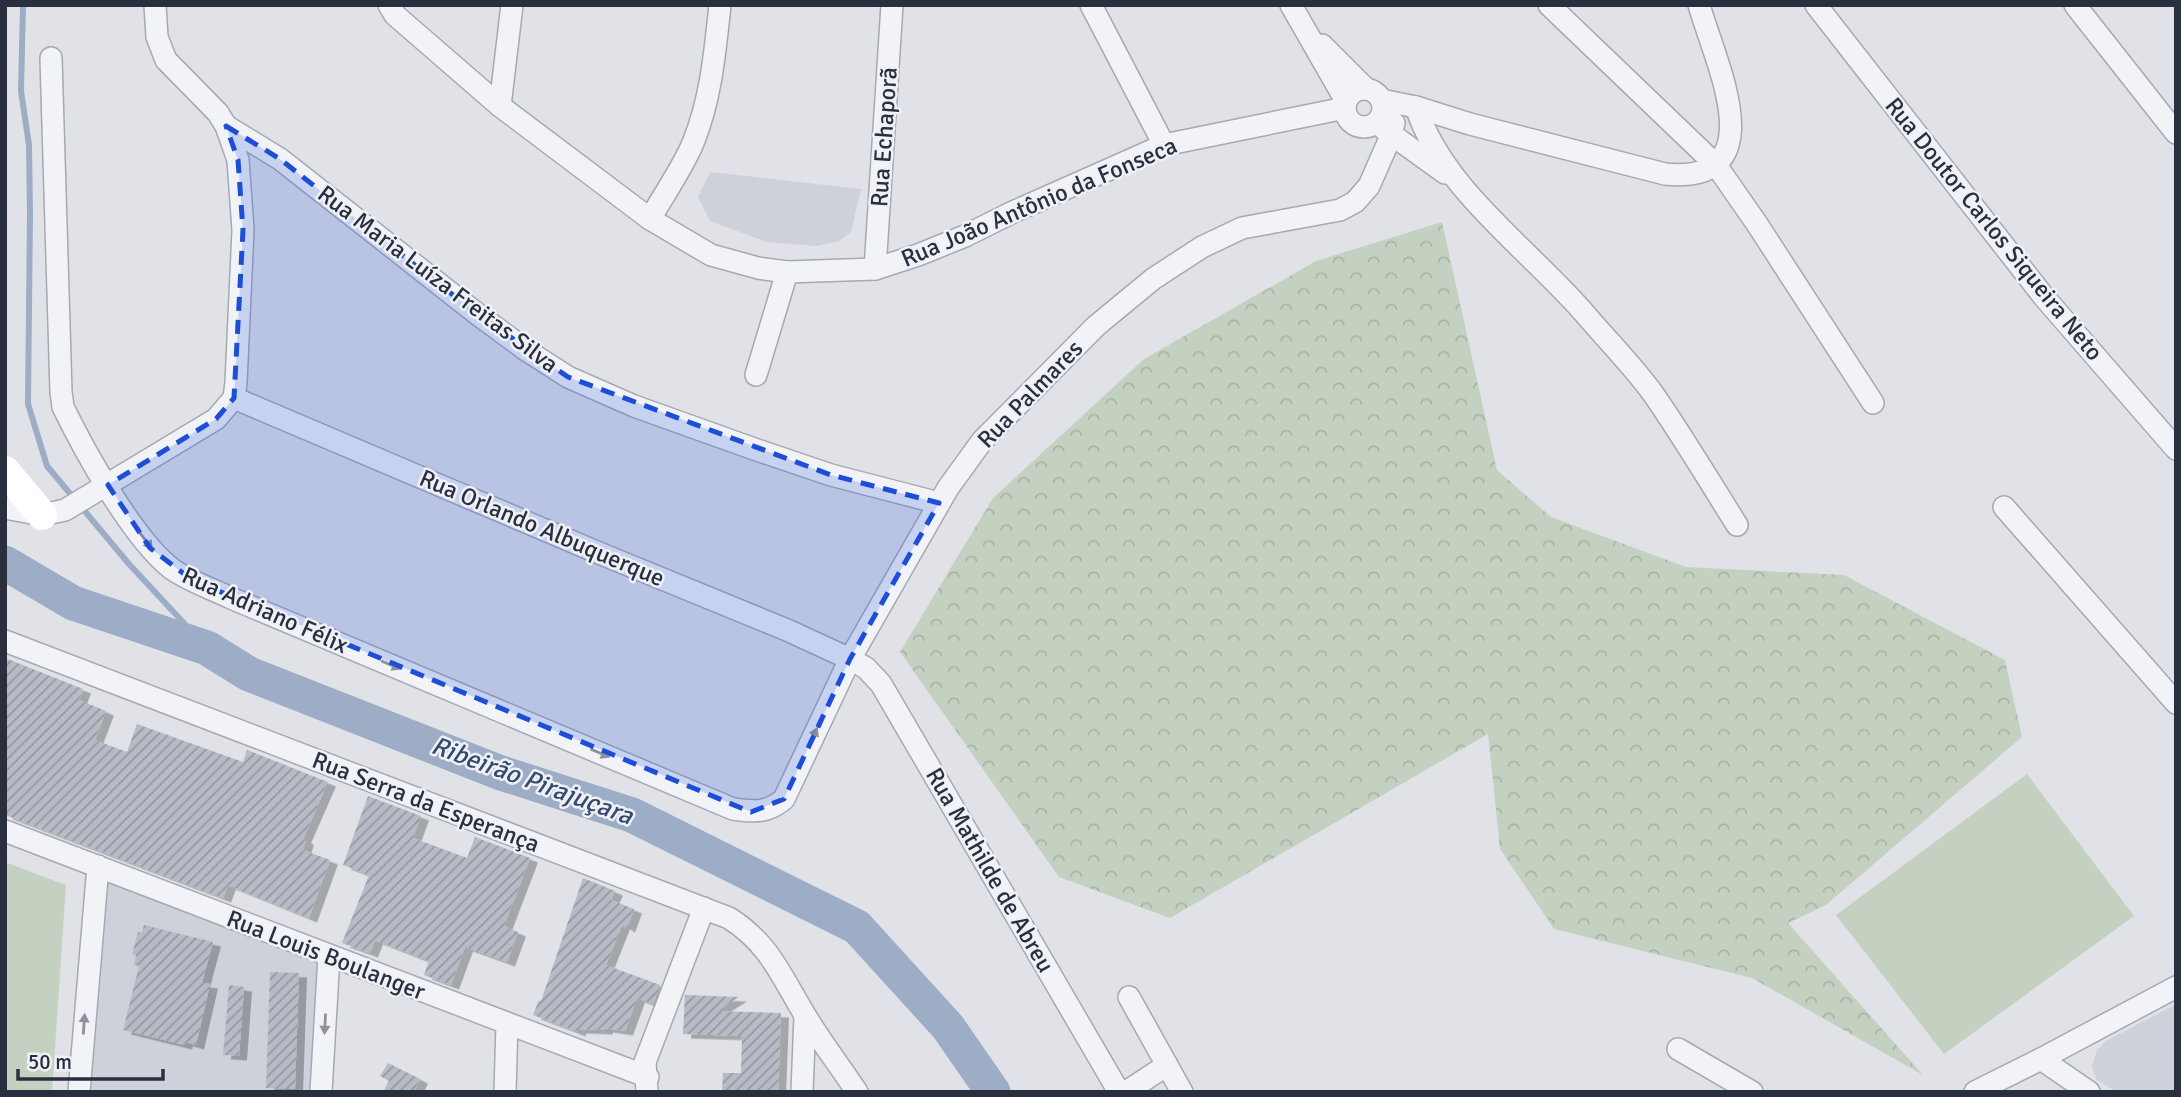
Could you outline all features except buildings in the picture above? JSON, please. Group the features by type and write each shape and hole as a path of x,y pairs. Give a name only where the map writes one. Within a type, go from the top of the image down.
{"main road":[{"path":"5,471 35,508"}],"street":[{"path":"35,508 104,487 216,419 234,398 241,317 243,230 238,160 226,126 211,106 166,61 157,37 155,5"},
{"name":"Rua João Antônio da Fonseca","path":"389,5 395,15 500,106 650,219 711,255 758,268 787,272 875,269 918,256 965,236 1164,145 1236,129 1348,111"},
{"path":"500,106 512,5"},
{"path":"650,219 692,145 703,114 715,60 720,5"},
{"name":"Rua Echaporã","path":"875,269 892,5"},
{"path":"1091,5 1164,145"},
{"path":"1549,5 1716,165 1873,403"},
{"path":"1296,15 1348,111 1366,128 1381,115 1416,107 1470,124 1665,174 1684,176 1701,173 1716,165 1729,146 1732,127 1729,100 1699,5"},
{"name":"Rua Doutor Carlos Siqueira Neto","path":"1816,5 2045,297 2176,449"},
{"path":"2074,5 2176,133"},
{"path":"1296,15 1381,115 1423,127 1470,124"},
{"name":"Rua Adriano Félix","path":"51,58 63,407 104,487 150,548 172,569 191,580 733,809 764,811 775,807 784,799"},
{"path":"1348,111 1353,92 1456,180 1582,311 1653,393 1737,525"},
{"path":"1416,107 1423,127 1456,180"},
{"name":"Rua Palmares","path":"784,799 850,659 939,503 982,441 1096,326 1144,287 1202,247 1242,228 1340,210 1355,202 1369,187 1381,115"},
{"name":"Rua Maria Luíza Freitas Silva","path":"226,126 280,159 476,313 568,377 634,406 757,450 831,475 939,503"},
{"path":"756,375 787,272"},
{"name":"Rua Orlando Albuquerque","path":"234,398 787,630 850,659"},
{"path":"2004,508 2176,703"},
{"name":"Rua Serra da Esperança","path":"5,641 729,918 748,930 774,960 805,1016 857,1092"},
{"name":"Rua Mathilde de Abreu","path":"850,659 866,668 881,684 1119,1092"},
{"name":"Rua Louis Boulanger","path":"5,831 507,1024 648,1084"},
{"path":"79,1092 97,866"},
{"path":"648,1084 645,1062 705,908"},
{"path":"321,1092 329,956"},
{"path":"1975,1092 2176,987"},
{"path":"1129,997 1182,1092"},
{"path":"802,1092 805,1016"},
{"path":"505,1092 507,1024"},
{"path":"1678,1049 1752,1092"},
{"path":"2041,1059 2089,1092"},
{"path":"1126,1092 1167,1065"}],"highlighted area":[{"path":"226,126 280,159 476,313 568,377 831,475 939,503 850,659 784,799 751,812 192,580 150,548 108,485 216,419 234,398 243,230 238,160"}],"shaded area":[{"path":"710,172 861,189 851,232 839,241 817,246 767,242 710,221 698,197"},
{"path":"98,866 329,956 321,1092 76,1092"},
{"path":"2176,1004 2176,1092 2117,1092 2097,1080 2092,1067 2097,1050 2106,1041"}],"green space":[{"path":"1442,222 1497,470 1551,517 1686,567 1844,575 2005,660 2022,737 1826,905 1788,923 1923,1075 1752,978 1554,929 1500,849 1488,734 1170,918 1059,877 900,652 993,498 1144,359 1316,261"},
{"path":"2027,774 2134,916 1944,1054 1836,915"},
{"path":"5,862 66,885 52,1092 5,1092"}],"waterway":[{"path":"23,5 21,91 29,145 30,213 28,404 47,466 129,564 207,648"},
{"name":"Ribeirão Pirajuçara","path":"5,563 73,603 207,648 249,674 501,773 632,815 857,927 948,1027 993,1092"}]}
